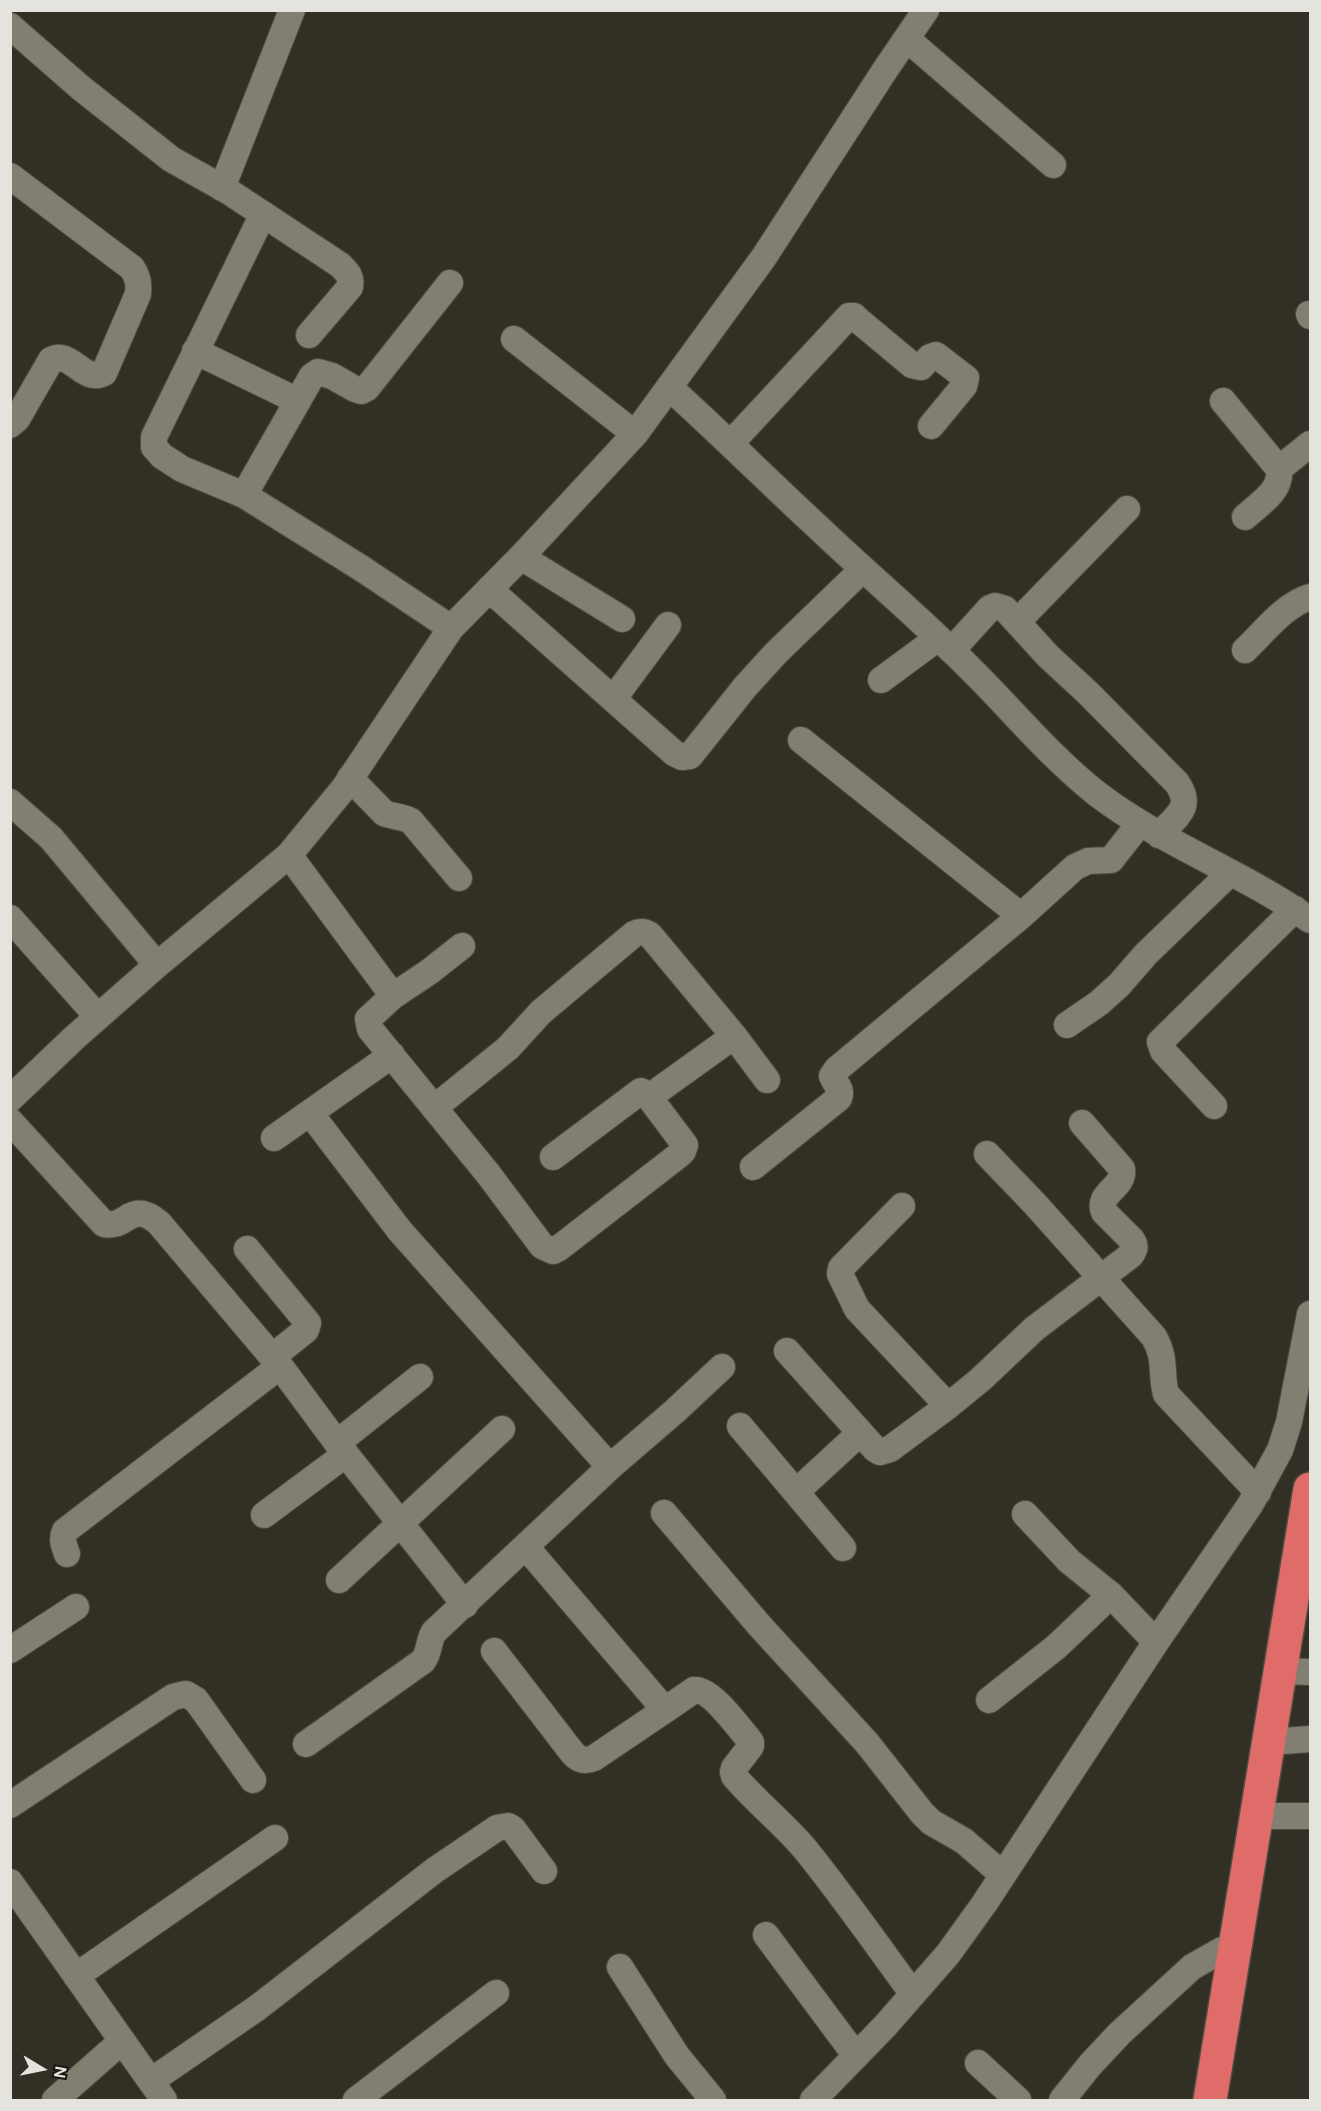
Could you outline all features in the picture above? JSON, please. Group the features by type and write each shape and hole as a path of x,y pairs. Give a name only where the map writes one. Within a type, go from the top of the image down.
{"highway":[{"path":"1210,2100 1270,1742 1296,1672 1310,1496"}],"street":[{"path":"222,188 292,10"},
{"path":"10,1098 157,965 289,855 350,778 451,628 635,434 764,257 926,10"},
{"path":"10,26 81,88 171,159 263,214 340,265 349,274 350,287 309,334"},
{"path":"907,39 1053,165"},
{"path":"10,176 132,268 139,284 138,294 104,373 97,376 88,375 64,358 57,357 51,360 17,419 10,425"},
{"path":"263,214 154,437 154,447 162,456 182,469 244,495 361,568 451,628"},
{"path":"244,495 312,376 318,372 332,376 356,390 367,388 450,284"},
{"path":"731,443 849,316 854,316 912,365 921,367 930,357 936,355 966,378 964,386 931,426"},
{"path":"514,339 635,434"},
{"path":"195,351 298,400"},
{"path":"669,387 945,644 1041,744 1096,792 1150,829 1303,914 1160,1042 1163,1051 1214,1106"},
{"path":"1223,401 1279,469 1278,485 1245,517"},
{"path":"1279,469 1311,444"},
{"path":"1017,622 1127,509"},
{"path":"521,556 622,619"},
{"path":"489,589 674,753 682,757 690,756 745,687 776,653 863,569"},
{"path":"1245,650 1298,601 1311,597"},
{"path":"753,1167 839,1098 840,1089 832,1076 837,1069 1021,916 1075,867 1088,861 1111,860 1150,829 1183,809 1185,801 1183,792 1177,783 1089,693 1048,656 1005,609 995,606 990,608 945,644 881,680"},
{"path":"614,698 668,625"},
{"path":"801,740 1021,916"},
{"path":"350,778 384,813 411,821 459,878"},
{"path":"10,802 51,838 157,965"},
{"path":"289,855 393,996"},
{"path":"1067,1025 1100,1003 1146,954 1230,873"},
{"path":"10,918 99,1017"},
{"path":"434,1108 508,1048 541,1012 633,934 640,932 650,935 734,1036 767,1080"},
{"path":"462,946 393,996 368,1019 370,1029 489,1175 542,1246 553,1251 683,1151 685,1145 641,1091 552,1157"},
{"path":"649,1098 734,1036"},
{"path":"274,1138 392,1055"},
{"path":"310,1113 400,1231 610,1467"},
{"path":"10,1121 104,1224 110,1226 137,1213 143,1213 159,1223 276,1362 465,1605"},
{"path":"787,1351 875,1449 884,1452 948,1406 981,1380 1034,1329 1131,1255 1135,1245 1102,1207 1104,1198 1123,1175 1122,1169 1082,1123"},
{"path":"987,1154 1157,1342 1163,1358 1163,1384 1166,1394 1258,1492"},
{"path":"902,1206 841,1269 840,1274 857,1309 948,1406"},
{"path":"67,1554 63,1542 65,1532 276,1362 306,1330 308,1323 247,1249"},
{"path":"813,2100 948,1954 1258,1492 1280,1450 1289,1422 1311,1314"},
{"path":"306,1744 423,1661 428,1656 430,1638 434,1632 610,1467 722,1367"},
{"path":"264,1515 420,1377"},
{"path":"740,1426 843,1548"},
{"path":"339,1580 502,1429"},
{"path":"796,1492 860,1433"},
{"path":"664,1513 759,1624 867,1743 922,1813 931,1822 964,1840 1003,1875"},
{"path":"1025,1514 1069,1562 1111,1595 1156,1642"},
{"path":"526,1547 665,1710"},
{"path":"989,1700 1056,1647 1111,1595"},
{"path":"10,1650 76,1607"},
{"path":"494,1651 571,1751 582,1760 594,1758 694,1690 699,1689 709,1694 751,1742 751,1746 732,1772 734,1776 804,1848 913,1994"},
{"path":"10,1805 173,1697 186,1694 196,1700 253,1780"},
{"path":"1270,1742 1311,1739"},
{"path":"1257,1816 1311,1816"},
{"path":"15,1898 76,1976 158,2091 257,2008 426,1877 497,1828 508,1826 513,1829 544,1871"},
{"path":"76,1976 275,1838"},
{"path":"766,1935 856,2056"},
{"path":"1062,2100 1119,2034 1192,1967 1222,1950 1235,1948"},
{"path":"620,1967 677,2056 713,2100"},
{"path":"356,2100 496,1993"},
{"path":"55,2100 122,2042"},
{"path":"978,2063 1018,2100"}]}
